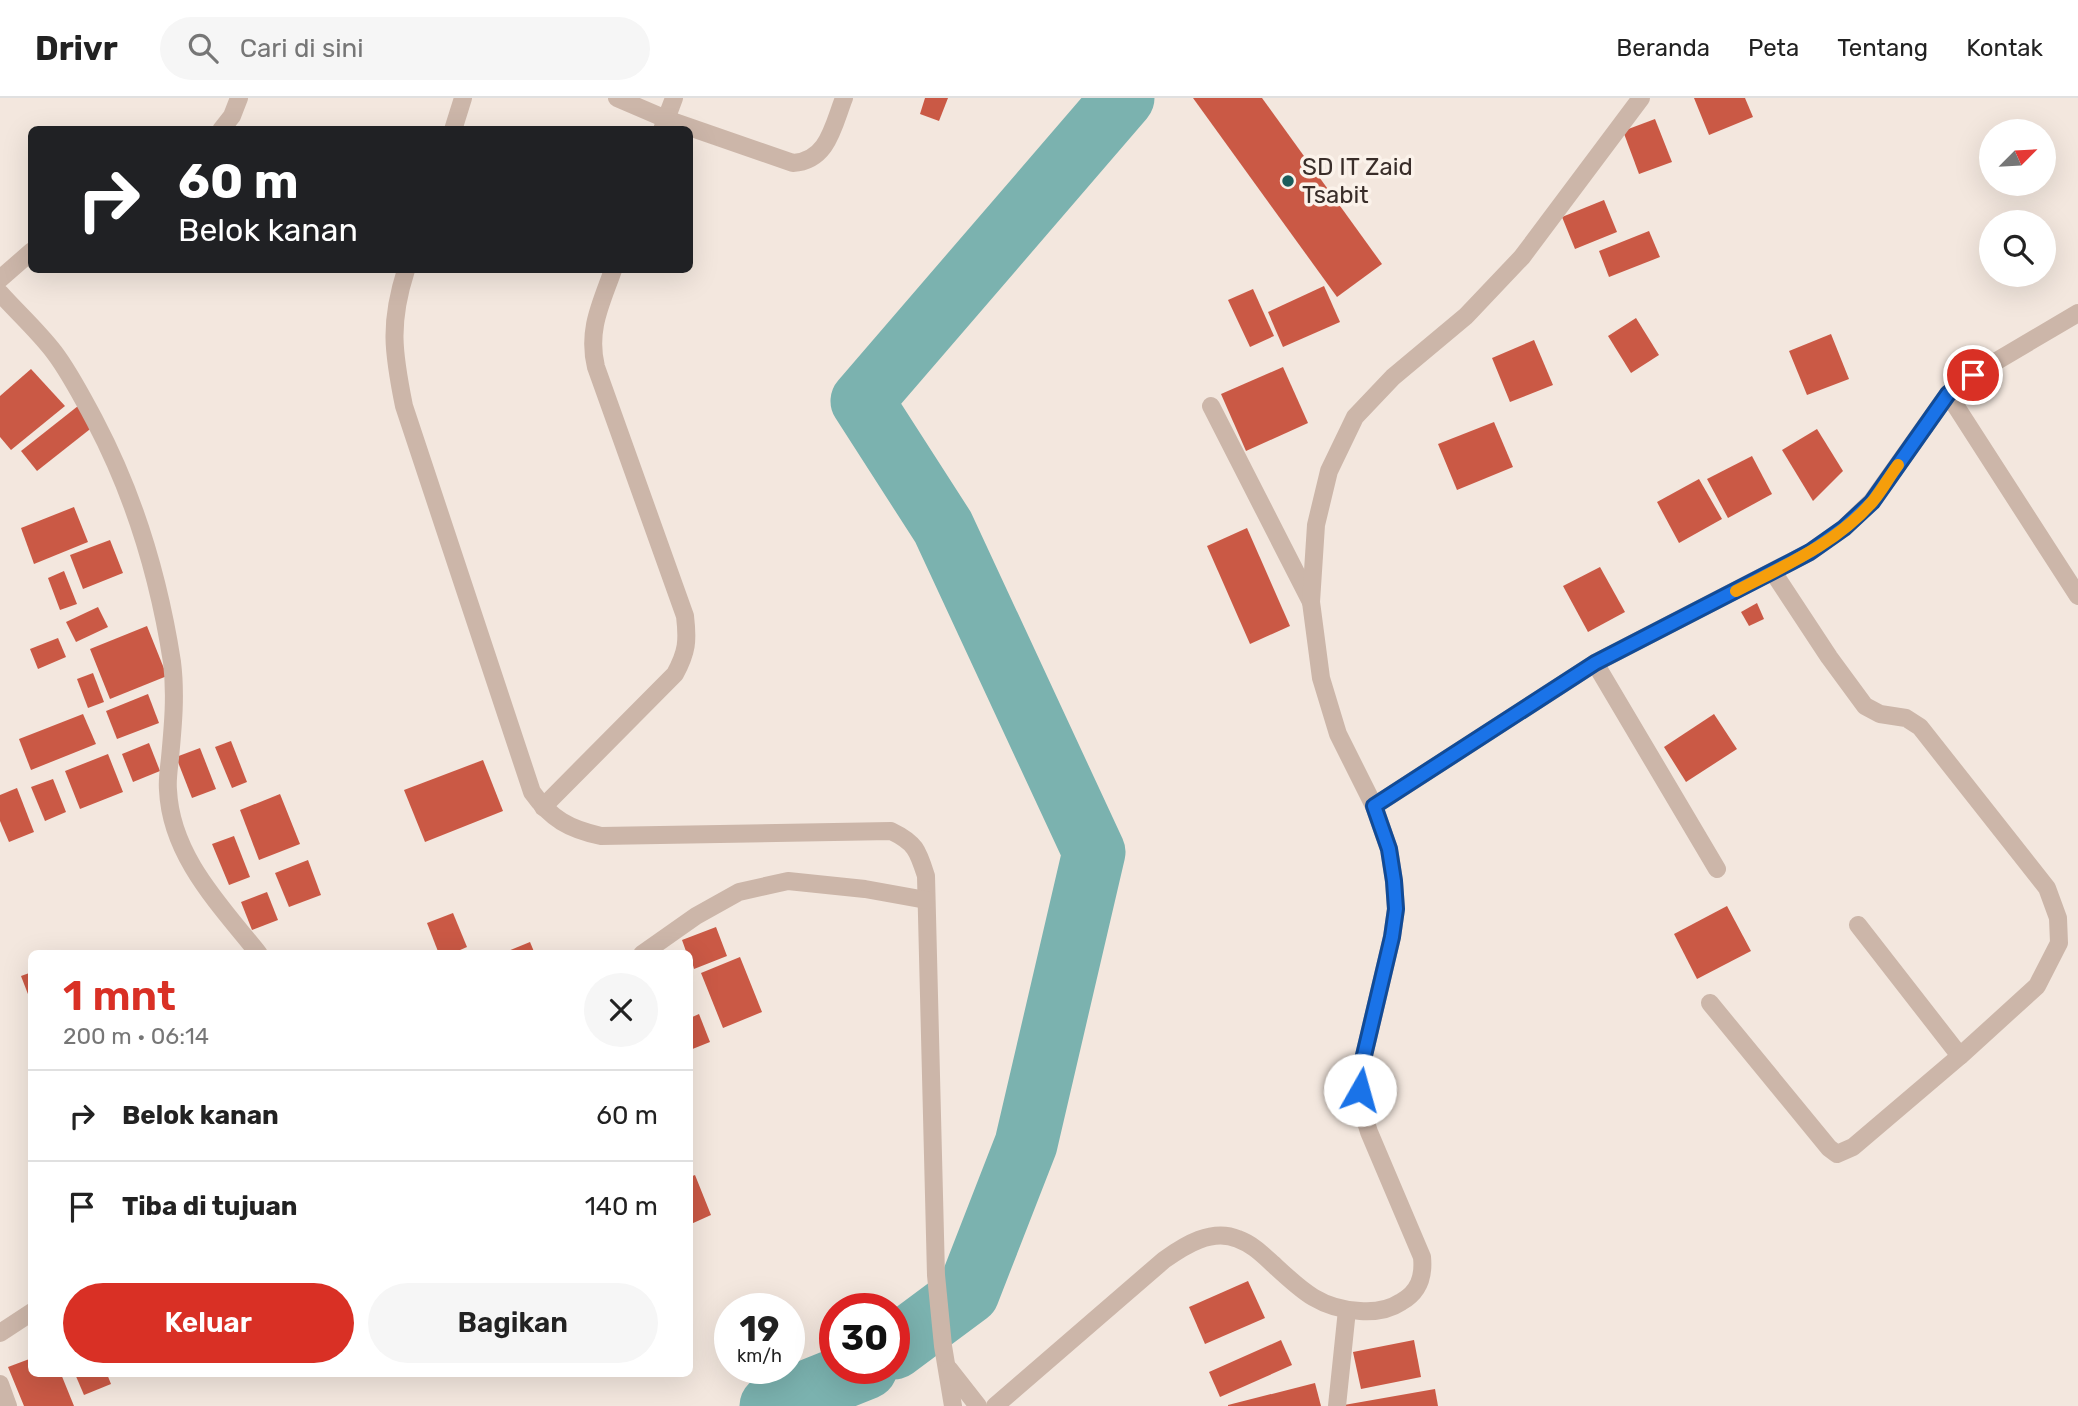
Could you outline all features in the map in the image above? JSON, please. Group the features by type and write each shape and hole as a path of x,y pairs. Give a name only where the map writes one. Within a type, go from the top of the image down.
{"street":[{"path":"224,126 232,116 239,98"},
{"path":"454,126 463,98"},
{"path":"617,98 664,124 674,98"},
{"path":"693,133 793,163 806,162 817,156 825,145 844,98"},
{"path":"995,1406 1164,1260 1183,1246 1201,1239 1218,1236 1237,1238 1257,1249 1302,1291 1330,1306 1347,1310 1375,1311 1396,1306 1410,1298 1419,1286 1423,1271 1422,1257 1369,1132 1362,1109 1361,1068 1392,937 1396,909 1394,881 1389,849 1374,806 1338,734 1321,678 1311,602 1316,525 1329,471 1355,417 1393,377 1466,316 1522,257 1641,98"},
{"path":"0,279 28,254"},
{"path":"405,273 397,299 393,337 404,406 532,792 543,807 576,830 601,835 891,831 908,839 920,855 926,876 936,1275 943,1346 953,1406"},
{"path":"543,807 675,674 685,656 685,616 592,351 595,320 612,273"},
{"path":"0,293 53,352 79,390 124,482 142,532 159,594 172,665 174,713 168,790 174,825 188,860 202,882 256,950"},
{"path":"1374,806 1595,663 1773,572 1833,536 1872,502 1948,394 1973,375 2078,313"},
{"path":"1948,394 2078,596"},
{"path":"1211,406 1311,602"},
{"path":"1710,1003 1829,1148 1837,1154 1853,1147 2037,986 2059,943 2058,918 2048,888 1920,727 1906,718 1880,714 1865,706 1773,572"},
{"path":"1595,663 1717,869"},
{"path":"648,950 696,916 739,892 788,881 865,889 926,900"},
{"path":"1858,925 1960,1056"},
{"path":"1337,1406 1347,1310"},
{"path":"0,1333 28,1315"},
{"path":"946,1366 978,1406"},
{"path":"0,1384 8,1406"}],"building":[{"path":"925,98 948,98 939,121 920,114"},
{"name":"SD IT Zaid Tsabit","path":"1193,98 1262,98 1382,264 1337,297"},
{"path":"1694,98 1745,98 1753,117 1709,135"},
{"path":"1655,119 1672,162 1639,174 1623,131"},
{"path":"1604,200 1617,232 1575,249 1562,217"},
{"path":"1649,231 1660,257 1609,277 1599,251"},
{"path":"1324,286 1340,322 1283,347 1268,312"},
{"path":"1253,289 1274,336 1250,347 1228,300"},
{"path":"1636,318 1659,355 1631,373 1608,336"},
{"path":"1831,334 1849,379 1807,395 1789,351"},
{"path":"1534,340 1553,385 1510,402 1492,358"},
{"path":"1283,367 1308,423 1246,451 1221,394"},
{"path":"31,369 65,406 11,450 0,437 0,396"},
{"path":"78,406 94,426 37,471 21,451"},
{"path":"1494,422 1513,467 1457,490 1438,444"},
{"path":"1817,429 1843,471 1813,501 1782,450"},
{"path":"1752,456 1772,494 1728,518 1707,479"},
{"path":"1699,479 1722,519 1679,543 1657,502"},
{"path":"74,507 88,542 34,564 21,528"},
{"path":"1247,528 1290,626 1250,644 1207,546"},
{"path":"110,540 123,573 83,589 70,555"},
{"path":"1600,567 1625,612 1588,632 1563,586"},
{"path":"64,571 77,604 60,610 48,578"},
{"path":"1757,603 1764,619 1749,626 1741,612"},
{"path":"98,607 108,627 76,642 66,622"},
{"path":"147,626 167,676 110,699 90,649"},
{"path":"58,638 66,657 38,669 30,649"},
{"path":"93,673 104,702 88,708 77,679"},
{"path":"148,694 159,723 117,739 106,711"},
{"path":"83,714 96,744 31,770 19,739"},
{"path":"1714,714 1737,749 1686,782 1664,747"},
{"path":"231,741 247,782 232,788 215,747"},
{"path":"149,743 160,771 133,782 122,754"},
{"path":"200,748 216,789 192,798 176,757"},
{"path":"108,754 123,792 80,809 65,771"},
{"path":"483,760 503,811 425,842 404,790"},
{"path":"53,779 66,812 45,821 31,787"},
{"path":"17,788 34,832 9,842 0,821 0,795"},
{"path":"280,794 300,844 259,860 240,810"},
{"path":"234,836 250,877 229,885 212,844"},
{"path":"308,860 321,895 289,907 275,873"},
{"path":"267,892 278,920 252,930 241,902"},
{"path":"1727,906 1751,951 1697,979 1674,934"},
{"path":"453,913 467,947 460,950 437,950 427,923"},
{"path":"716,927 727,956 694,969 693,950 686,950 682,940"},
{"path":"530,942 533,950 511,950"},
{"path":"740,957 762,1012 723,1028 701,973"},
{"path":"28,973 28,994 21,976"},
{"path":"699,1014 710,1042 693,1049 693,1017"},
{"path":"695,1175 711,1215 693,1223"},
{"path":"1248,1281 1265,1318 1205,1344 1189,1307"},
{"path":"1281,1340 1292,1365 1220,1397 1209,1372"},
{"path":"1414,1340 1421,1377 1361,1389 1353,1352"},
{"path":"28,1360 28,1377 62,1377 74,1406 24,1406 8,1367"},
{"path":"76,1377 108,1377 111,1384 84,1395"},
{"path":"1315,1383 1321,1406 1228,1406 1228,1405"},
{"path":"1435,1389 1438,1406 1344,1406 1344,1405"}],"waterway":[{"path":"910,1336 968,1293 1026,1144 1094,852 943,527 862,401 1123,98"},
{"path":"771,1406 826,1384"}],"slow traffic":[{"path":"1736,591 1810,552 1844,528 1872,502 1898,465"}],"place":[{"name":"SD IT Zaid Tsabit","path":"1288,181"}],"route":[{"path":"1360,1090 1361,1068 1392,937 1396,909 1389,849 1374,806 1595,663 1810,552 1844,528 1872,502 1948,394 1973,375"}]}
